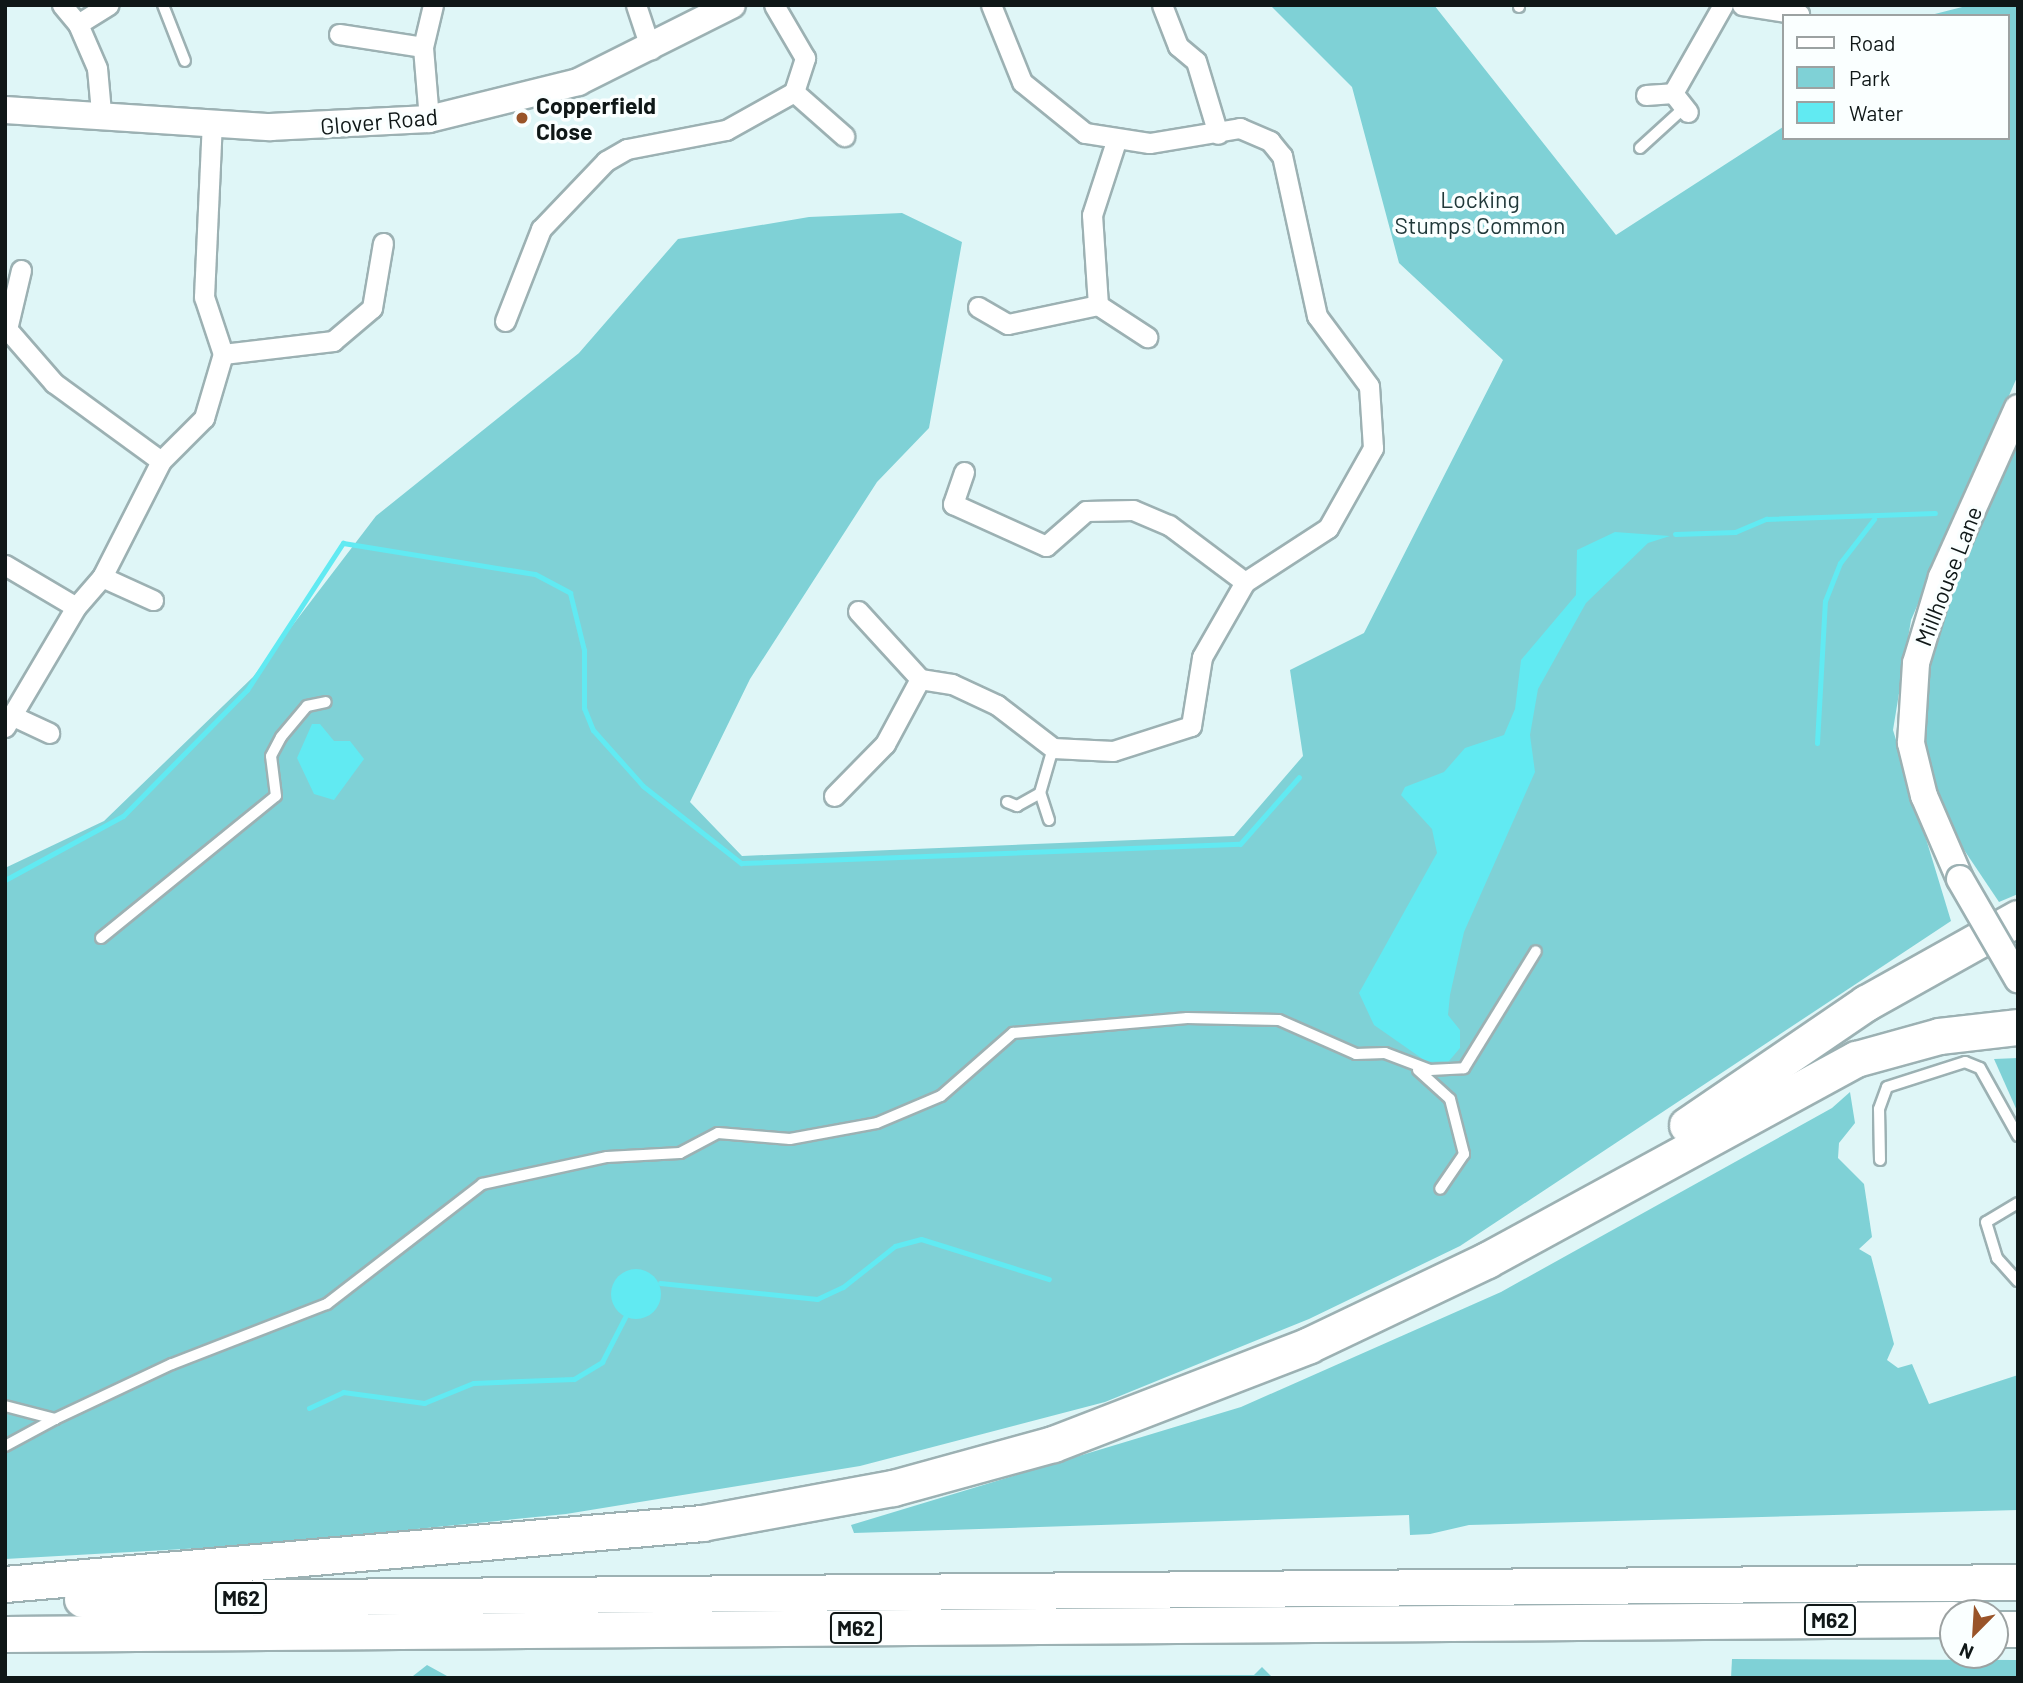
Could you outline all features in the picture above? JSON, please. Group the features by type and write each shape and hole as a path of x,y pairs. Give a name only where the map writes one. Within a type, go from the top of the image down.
{"highway":[{"path":"1436,1284 1648,1152 1866,1003 2018,918"},
{"path":"5,1584 545,1542 702,1523 893,1488 1065,1440 1310,1345 1436,1284 1856,1059 1939,1036 2018,1027"},
{"name":"M62","path":"5,1599 2018,1582"},
{"name":"M62","path":"5,1634 1939,1619"},
{"path":"1707,1621 1939,1628"}],"street":[{"path":"62,5 78,24 97,68 101,112"},
{"path":"78,24 108,5"},
{"path":"429,119 423,47 433,5"},
{"path":"636,5 652,50"},
{"name":"Glover Road","path":"5,110 101,112 212,124 342,127 429,119 578,82 652,50 732,5"},
{"path":"505,321 541,229 606,160 627,149 726,130 794,92 805,58 774,5"},
{"path":"858,611 920,679 953,684 997,705 1053,748 1113,751 1191,726 1202,657 1245,582 1328,528 1373,448 1369,386 1317,316 1282,156 1255,131 1218,134 1181,142 1116,141 1085,133 1042,105 1006,54 991,5"},
{"path":"1162,5 1178,46 1196,61 1218,134"},
{"path":"1646,95 1682,105 1723,5"},
{"path":"1742,5 1799,13"},
{"path":"340,34 423,47"},
{"path":"794,92 844,136"},
{"path":"49,733 9,721 76,607 102,577 161,461 204,418 223,354 204,297 212,124"},
{"path":"1098,305 1092,215 1116,141"},
{"path":"223,354 333,341 372,308 383,243"},
{"path":"21,270 6,329 54,383 161,461"},
{"path":"978,307 1008,324 1098,305 1147,337"},
{"name":"Millhouse Lane","path":"2018,408 1942,577 1916,663 1911,743 1924,796 1960,879 2018,979"},
{"path":"964,472 953,504 1046,547 1086,511 1133,510 1169,524 1245,582"},
{"path":"5,565 76,607"},
{"path":"102,577 153,600"},
{"path":"834,796 885,744 920,679"}],"lane":[{"path":"163,5 184,61"},
{"path":"1640,148 1682,105"},
{"path":"101,938 276,796 271,756 281,737 307,706 326,702"},
{"path":"1049,820 1040,793 1053,748"},
{"path":"1007,802 1017,806 1040,793"},
{"path":"5,1446 55,1419 172,1364 327,1304 482,1184 607,1157 680,1153 718,1133 790,1139 877,1123 941,1096 1013,1033 1187,1018 1279,1020 1356,1054 1372,1050 1412,1066 1449,1071 1474,1060 1536,951"},
{"path":"1880,1160 1879,1109 1887,1087 1965,1062 1980,1068 2018,1136"},
{"path":"1412,1066 1450,1099 1457,1117 1462,1164 1440,1189"},
{"path":"2018,1203 1986,1222 1997,1258 2018,1281"},
{"path":"5,1406 55,1419"}],"green space":[{"name":"Locking Stumps Common","path":"1270,5 1434,5 1616,235 1782,128 1782,140 2009,140 2009,14 1935,14 1970,5 2018,5 2018,375 1911,620 1893,730 1951,921 1460,1246 1309,1319 1105,1402 860,1466 566,1514 258,1545 5,1559 5,868 104,821 253,677 376,516 579,353 678,239 809,217 902,213 962,242 929,428 877,482 750,679 690,802 742,856 1234,836 1303,756 1290,670 1364,633 1503,360 1399,263 1352,87"},
{"path":"2018,437 2018,894 1999,902 1950,829 1918,743 1927,649"},
{"path":"2018,1058 2018,1113 1994,1059"},
{"path":"1850,1092 1855,1123 1839,1143 1838,1158 1864,1184 1872,1237 1859,1249 1871,1256 1894,1344 1887,1360 1898,1368 1912,1364 1929,1404 2018,1375 2018,1510 1469,1525 1430,1534 1410,1535 1409,1515 854,1533 851,1525 1241,1407 1501,1292 1832,1108"},
{"path":"1732,1659 1939,1660 1939,1669 2009,1669 2009,1660 2018,1660 2018,1678 1731,1678"},
{"path":"427,1665 447,1676 1254,1675 1262,1667 1271,1676 1327,1678 281,1678 413,1676"}],"water":[{"path":"1615,532 1670,536 1648,543 1586,603 1538,689 1530,735 1535,772 1464,932 1450,995 1448,1015 1460,1030 1460,1048 1449,1061 1427,1062 1374,1025 1359,993 1437,853 1432,829 1401,795 1405,787 1444,772 1465,748 1504,735 1515,709 1521,660 1576,595 1577,550"},
{"path":"312,724 320,724 334,741 350,741 364,759 334,800 314,794 297,758"},
{"path":"636,1269 654,1276 661,1294 654,1312 636,1319 618,1312 611,1294 618,1276"}],"waterway":[{"path":"1675,534 1735,532 1766,519 1935,513"},
{"path":"1817,743 1825,601 1840,563 1874,519"},
{"path":"5,880 123,816 247,690 343,543 535,574 570,593 584,650 584,708 593,730 643,786 741,863 1240,844 1299,777"},
{"path":"660,1283 817,1299 843,1287 895,1246 921,1239 1049,1279"},
{"path":"309,1408 343,1392 424,1403 473,1383 574,1379 602,1362 626,1315"}],"place":[{"name":"Copperfield Close","path":"522,118"}]}
